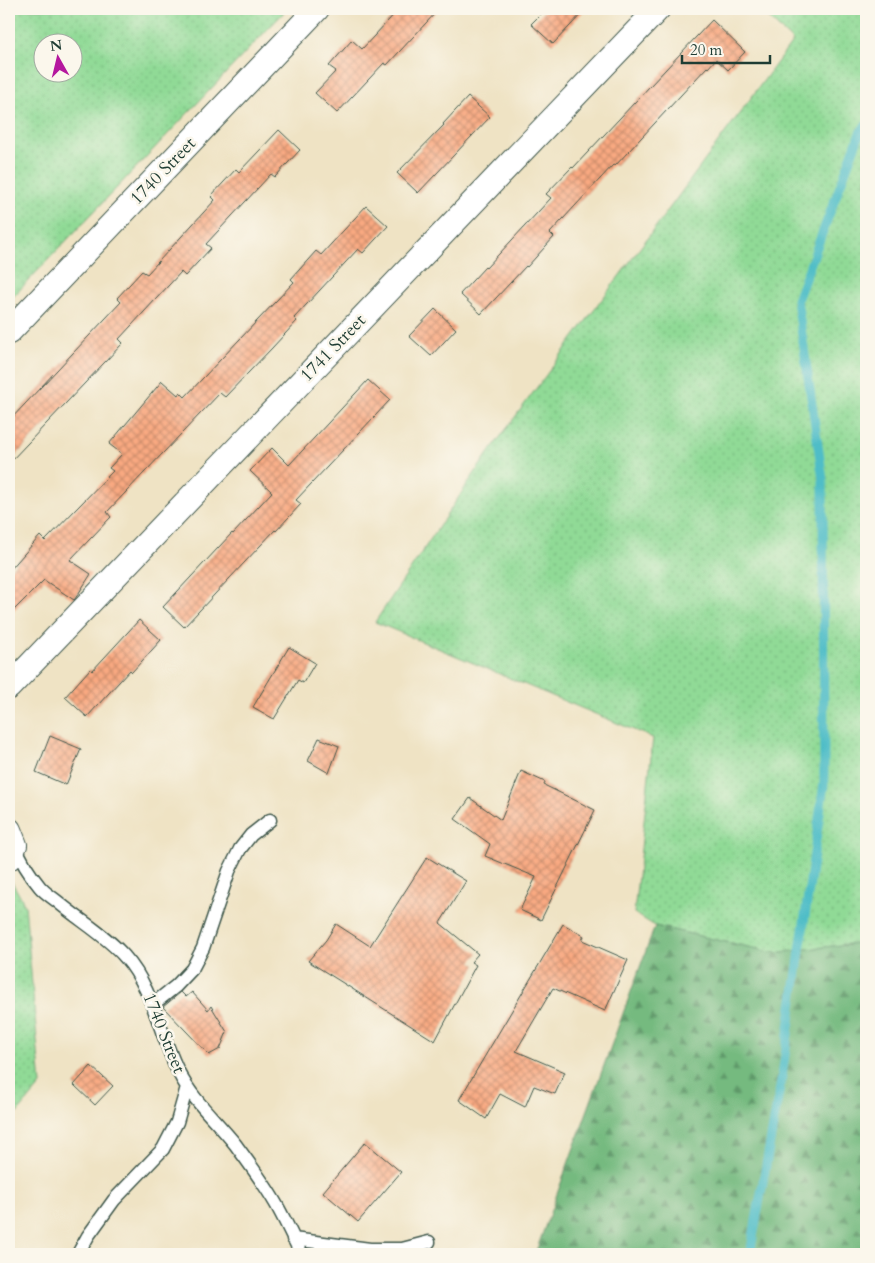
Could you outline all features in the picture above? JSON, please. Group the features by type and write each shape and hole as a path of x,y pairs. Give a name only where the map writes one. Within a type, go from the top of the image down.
{"street":[{"name":"1740 Street","path":"9,332 317,9"},
{"name":"1741 Street","path":"9,687 658,9"}],"lane":[{"path":"152,1005 176,986 192,968 203,948 229,871 240,849 251,835 270,820"},
{"name":"1740 Street","path":"11,844 41,888 64,908 99,933 125,956 144,982 179,1073 187,1087 234,1144 255,1173 276,1204 301,1254"},
{"path":"78,1254 88,1236 114,1200 163,1149 177,1122 187,1087"},
{"path":"293,1239 370,1249 402,1249 429,1242"}],"green space":[{"path":"9,9 287,9 9,301"},
{"path":"759,9 866,9 866,942 775,953 655,926 634,913 653,738 375,622 487,455 793,41"},
{"path":"9,877 25,905 41,1085 9,1123"},
{"path":"655,926 775,953 866,942 866,1254 535,1254"}],"building":[{"path":"399,9 439,9 387,65 384,63 337,113 315,93 336,71 329,66 352,40 362,49"},
{"path":"546,9 586,9 553,44 531,24"},
{"path":"712,20 745,52 728,70 716,59 707,67 550,233 554,237 481,314 460,294 551,198 546,194 573,168"},
{"path":"468,97 490,117 418,193 397,173 444,125"},
{"path":"279,130 300,150 275,177 271,174 206,244 211,248 185,276 181,272 119,339 123,343 9,463 9,421 121,302 117,298 142,271 147,274 215,200 211,196 236,169 239,172"},
{"path":"366,206 388,226 363,253 358,249 294,318 297,321 272,348 225,397 220,393 107,512 111,517 70,560 91,574 75,599 44,580 9,615 9,571 40,536 45,541 113,471 109,468 122,454 109,444 162,381 178,395 180,392 185,397 294,282 291,279 316,251 321,255"},
{"path":"435,309 456,329 431,356 409,336"},
{"path":"368,380 390,400 296,500 301,504 184,627 163,607 272,492 250,471 272,448 289,465"},
{"path":"139,620 161,640 132,672 130,670 87,717 65,697"},
{"path":"289,647 315,663 303,683 298,680 274,719 253,707"},
{"path":"50,736 81,749 66,785 36,772"},
{"path":"319,738 339,746 329,773 308,761"},
{"path":"521,771 545,782 544,785 595,810 541,920 520,910 536,877 485,856 490,844 455,819 470,798 501,820"},
{"path":"427,857 466,881 440,923 478,954 471,962 476,965 435,1041 308,961 326,940 336,924 370,946"},
{"path":"563,924 584,936 582,940 628,960 605,1011 553,988 516,1051 565,1072 555,1094 534,1086 525,1107 500,1094 486,1119 459,1100"},
{"path":"181,992 186,997 192,992 208,1010 211,1006 227,1032 220,1049 209,1055 163,1007"},
{"path":"91,1066 113,1086 95,1105 74,1085"},
{"path":"365,1142 401,1172 358,1222 323,1192"}],"waterway":[{"path":"750,1254 782,1076 824,784 823,480 797,300 860,133 866,125"}]}
